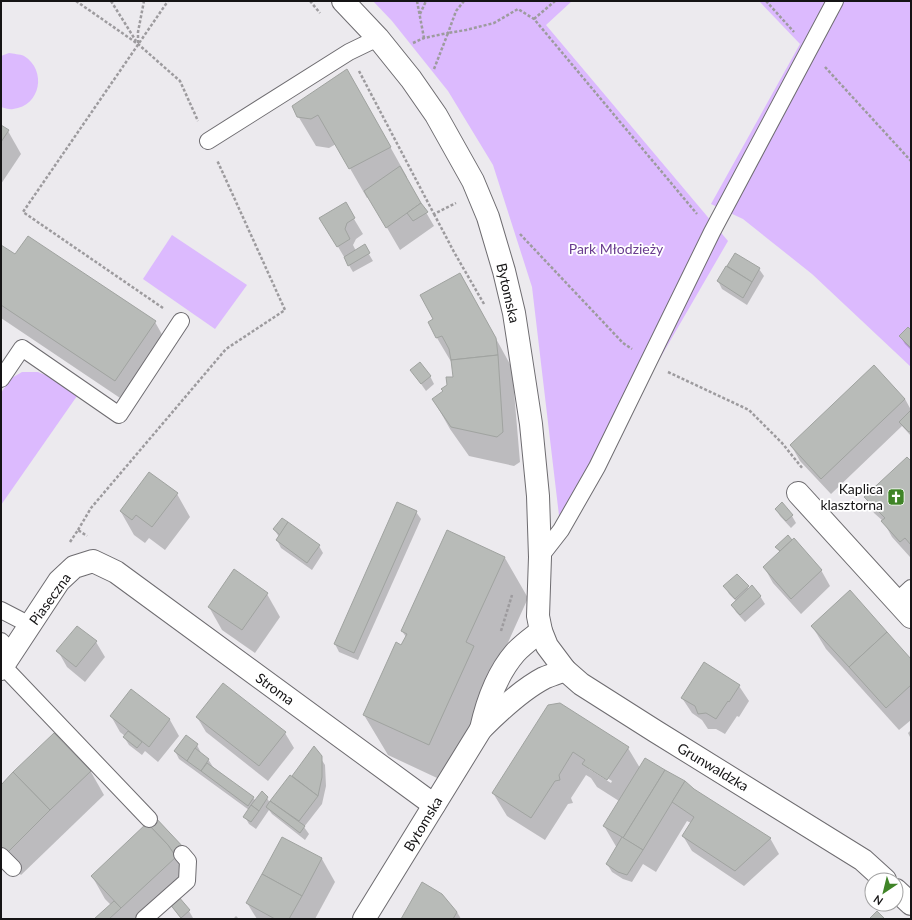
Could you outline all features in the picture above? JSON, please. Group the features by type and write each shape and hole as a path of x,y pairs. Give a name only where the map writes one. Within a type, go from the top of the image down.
{"street":[{"name":"Bytomska","path":"343,1 378,38 410,79 436,115 458,153 478,192 490,224 504,271 514,313 532,431 538,496 540,557 538,616 544,638 515,652 501,671 486,707 481,729"},
{"path":"798,493 904,594 911,617"},
{"name":"Piaseczna","path":"4,657 30,625 59,581 74,567 93,561 116,572"},
{"name":"Stroma","path":"116,572 434,805"},
{"name":"Grunwaldzka","path":"544,638 564,670 581,684 863,860 876,872"},
{"name":"Bytomska","path":"364,919 481,729 499,711 535,684 544,678 564,670"}],"lane":[{"path":"540,557 561,530 597,467 712,232 835,1"},
{"path":"208,141 349,52 378,38"},
{"path":"1,379 22,348 119,415 181,321"},
{"path":"1,610 30,625"},
{"path":"4,657 150,819"},
{"path":"144,919 187,881 188,861 182,854"},
{"path":"1,856 13,868"}],"path":[{"path":"76,1 138,44 180,81 285,310 226,349 90,508 78,530"},
{"path":"111,1 138,44"},
{"path":"138,44 138,32 144,1"},
{"path":"168,1 23,212 181,321"},
{"path":"310,1 324,18"},
{"path":"417,1 424,38"},
{"path":"420,15 426,1"},
{"path":"434,70 456,11 464,1"},
{"path":"534,19 555,1"},
{"path":"766,1 911,161"},
{"path":"407,46 424,38 494,23 518,9 534,19 712,232"},
{"path":"349,52 454,252 486,306"},
{"path":"434,214 478,192"},
{"path":"517,232 623,343 662,369 749,410 782,443"},
{"path":"499,635 513,592"}],"green space":[{"name":"Park Młodzieży","path":"373,1 572,1 546,25 728,241 597,467 560,524 532,287 493,165 448,91 392,21"},
{"path":"759,1 911,1 911,367 812,274 743,219 711,204 800,44"},
{"path":"9,53 24,56 31,62 36,70 38,78 38,87 35,95 30,101 22,106 12,109 1,107 1,56"},
{"path":"172,235 247,285 215,329 143,279"},
{"path":"22,372 38,372 50,377 77,396 1,505 1,393 10,379"}],"building":[{"path":"347,69 391,147 349,169 318,115 311,119 297,117 292,106"},
{"path":"1,125 9,130 1,142"},
{"path":"400,166 421,203 386,228 364,191"},
{"path":"346,202 355,218 347,223 345,229 350,239 337,247 319,218"},
{"path":"421,203 428,212 413,221 407,213"},
{"path":"28,236 156,321 115,381 1,305 1,245 15,254"},
{"path":"365,244 370,253 348,266 344,257"},
{"path":"735,253 760,268 752,282 727,266"},
{"path":"726,266 752,282 743,298 717,281"},
{"path":"460,273 496,338 498,355 451,360 449,349 442,336 436,338 428,322 433,319 420,295"},
{"path":"908,327 911,330 911,348 899,336"},
{"path":"498,355 503,432 497,437 451,427 432,399 443,391 441,389 447,385 446,377 453,377 451,360"},
{"path":"420,362 431,376 421,384 410,370"},
{"path":"874,365 905,399 821,479 790,445"},
{"path":"911,410 911,431 909,432 899,422"},
{"path":"907,457 911,461 911,545 905,538 900,542 881,521 885,518 864,497"},
{"path":"149,472 178,493 152,527 136,515 132,520 120,511"},
{"path":"397,502 417,511 354,653 334,644"},
{"path":"782,502 793,515 786,521 775,509"},
{"path":"282,518 288,522 280,535 273,529"},
{"path":"288,522 320,545 307,563 276,540"},
{"path":"447,530 505,557 466,642 474,646 429,745 363,715 396,642 401,645 407,634 401,631"},
{"path":"788,535 792,540 780,551 775,547"},
{"path":"794,538 822,570 791,599 763,567"},
{"path":"234,569 268,593 242,630 208,607"},
{"path":"737,574 749,586 735,599 723,586"},
{"path":"752,585 761,596 740,615 731,605"},
{"path":"850,590 887,632 849,667 811,626"},
{"path":"77,626 97,641 76,667 56,651"},
{"path":"887,632 911,659 911,685 886,708 849,667"},
{"path":"704,662 740,685 716,719 706,713 698,714 695,706 681,698"},
{"path":"223,683 286,732 259,766 196,717"},
{"path":"131,689 170,719 149,747 110,716"},
{"path":"560,703 629,747 607,780 582,764 585,760 573,752 559,775 560,780 555,781 531,818 492,793 548,705"},
{"path":"128,731 142,742 137,748 123,737"},
{"path":"54,733 91,771 50,810 13,772"},
{"path":"186,735 198,744 187,761 174,751"},
{"path":"314,746 322,756 322,777 318,796 292,776"},
{"path":"195,748 209,759 201,771 187,761"},
{"path":"645,758 665,770 623,838 603,826"},
{"path":"207,763 254,797 248,806 201,771"},
{"path":"665,770 685,781 643,850 623,838"},
{"path":"13,772 50,810 7,853 1,846 1,785"},
{"path":"290,775 318,796 299,821 270,801"},
{"path":"685,781 694,789 771,838 735,871 682,836 694,817 672,802"},
{"path":"262,791 268,797 259,811 251,805"},
{"path":"270,801 305,826 300,833 266,807"},
{"path":"251,805 259,811 251,822 243,817"},
{"path":"154,816 185,849 176,857 168,845 147,823"},
{"path":"147,823 168,845 176,857 121,908 91,876"},
{"path":"282,837 322,858 302,896 262,874"},
{"path":"622,837 643,850 627,875 618,872 606,864"},
{"path":"262,874 302,896 289,919 275,919 246,903"},
{"path":"422,882 442,894 457,912 453,919 401,919"},
{"path":"178,896 190,910 181,918 169,903"},
{"path":"114,901 121,908 109,919 94,919"},
{"path":"876,912 878,912 885,919 869,919"}],"place":[{"name":"Kaplica klasztorna","path":"896,497"}]}
